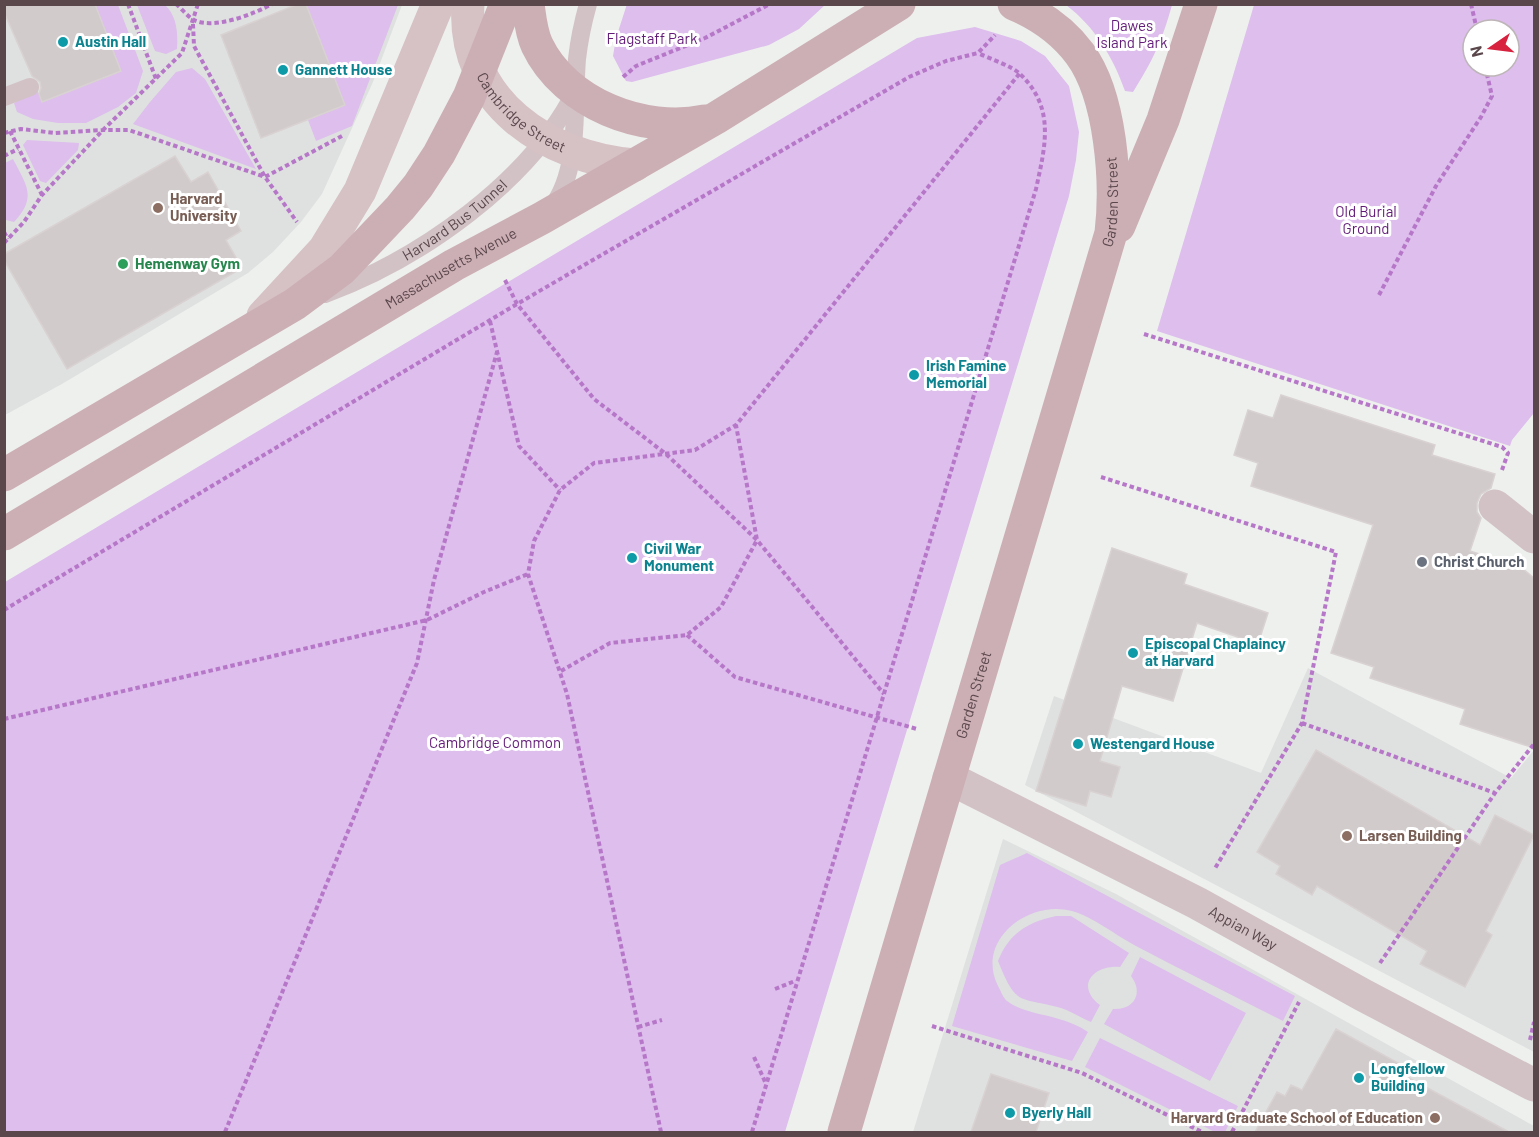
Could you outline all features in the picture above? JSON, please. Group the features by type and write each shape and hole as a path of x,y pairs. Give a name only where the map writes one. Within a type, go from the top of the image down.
{"main road":[{"path":"229,345 268,311 300,278 324,250 342,223 369,172 438,4"},
{"name":"Cambridge Street","path":"468,4 470,41 480,72 505,111 559,145 603,161 635,165"},
{"path":"4,475 229,345 295,304 324,284 358,253 418,186 455,125 480,72 506,4"},
{"path":"528,4 538,45 549,63 576,90 614,112 647,122 683,124 716,118"},
{"name":"Garden Street","path":"1014,4 1038,16 1062,34 1080,54 1096,85 1106,124 1114,183 1113,219 1106,258"},
{"name":"Garden Street","path":"844,1132 1106,258 1163,120 1201,4"},
{"name":"Massachusetts Avenue","path":"4,534 454,265 635,165 900,7"}],"street":[{"path":"1499,491 1534,537"},
{"name":"Appian Way","path":"949,778 1197,903 1363,995 1534,1085"}],"lane":[{"name":"Harvard Bus Tunnel","path":"295,304 349,285 412,252 453,224 529,159 559,145 576,90 578,52 588,4"},
{"path":"4,97 30,87"},
{"name":"Harvard Bus Tunnel","path":"542,218 566,182 557,124 576,90"}],"path":[{"path":"128,4 156,79"},
{"path":"176,4 193,20 210,24 257,12 272,4"},
{"path":"6,241 24,222 42,195 103,129 182,53 198,4"},
{"path":"254,4 257,12"},
{"path":"624,76 636,66 705,38 770,4"},
{"path":"193,20 194,46 265,177 299,225"},
{"path":"4,610 517,304 909,77 946,61 978,53 998,33"},
{"path":"752,1132 1038,178 1046,144 1045,114 1038,98 1020,73 978,53"},
{"path":"661,1132 570,706 528,574 534,541 560,490 594,463 695,450 735,425 1020,73"},
{"path":"1379,295 1436,186 1492,96 1488,78"},
{"path":"42,195 7,132 21,129 55,134 103,129 129,130 265,177 346,135"},
{"path":"4,156 18,149"},
{"path":"4,232 6,241"},
{"path":"503,275 517,304 594,399 666,454 757,540 884,694"},
{"path":"490,321 519,446 560,490"},
{"path":"1144,334 1502,447 1508,453 1502,467 1499,491"},
{"path":"225,1132 417,663 434,580 497,352"},
{"path":"560,671 610,642 687,635 721,607 757,540 735,425"},
{"path":"1101,477 1336,552 1302,723 1205,885 1197,903"},
{"path":"4,719 427,620 484,592 528,574"},
{"path":"687,635 735,677 917,729"},
{"path":"1302,723 1495,793"},
{"path":"1363,995 1371,976 1495,793 1534,744"},
{"path":"775,989 796,981"},
{"path":"1232,1132 1300,999"},
{"path":"638,1027 662,1020"},
{"path":"932,1026 1082,1073 1202,1132"},
{"path":"754,1057 767,1085"}],"shaded area":[{"name":"Harvard University","path":"5,5 402,5 373,82 322,194 301,222 273,252 248,273 62,384 5,415"},
{"path":"1308,668 1511,778 1534,750 1534,1052 1025,785 1054,696 1261,773"},
{"path":"1003,839 1116,894 1534,1126 1534,1132 913,1132"}],"green space":[{"name":"Flagstaff Park","path":"627,4 825,5 799,29 769,45 632,82 626,81 613,56"},
{"path":"95,5 118,5 143,71 136,93 118,107 86,123 58,123 33,119 17,112 14,103 37,90 43,102 121,71"},
{"path":"137,5 165,5 169,9 176,25 177,49 166,54 155,51"},
{"path":"306,5 398,5 352,126 316,141 308,120 345,105"},
{"name":"Dawes Island Park","path":"1066,5 1172,5 1156,50 1133,92 1125,91 1115,66 1102,44 1086,23"},
{"name":"Old Burial Ground","path":"1254,5 1534,5 1534,413 1512,440 1510,446 1157,331"},
{"name":"Cambridge Common","path":"975,27 1021,41 1045,56 1069,86 1079,132 1076,160 1069,196 785,1132 5,1132 5,582 917,38"},
{"path":"192,68 205,79 256,169 133,124 176,72"},
{"path":"27,140 79,143 78,150 46,183 40,181 23,145"},
{"path":"13,159 26,184 27,191 26,205 14,222 4,217 5,163"},
{"path":"1027,853 1295,996 1283,1021 1136,946 1088,918 1072,911 1056,909 1039,911 1024,917 1010,927 1000,939 994,953 993,969 1003,996 1013,1005 1071,1023 1088,1032 1072,1061 952,1026 1000,865"},
{"path":"1056,916 1071,916 1129,953 1120,967 1102,969 1090,978 1089,991 1100,1005 1091,1022 1065,1009 1021,998 1010,986 998,961 1008,943 1021,930 1028,925"},
{"path":"1140,957 1246,1013 1210,1081 1104,1024 1113,1009 1126,1007 1135,999 1137,988 1131,976"},
{"path":"1100,1038 1238,1106 1225,1132 1215,1132 1085,1067"}],"building":[{"name":"Austin Hall","path":"4,4 95,4 121,71 42,102 39,94 40,82 32,76 4,12"},
{"name":"Gannett House","path":"298,4 306,4 345,105 261,138 221,35"},
{"name":"Hemenway Gym","path":"175,156 191,182 208,172 241,231 226,240 242,268 67,369 4,260 4,254"},
{"name":"Christ Church","path":"1281,395 1435,445 1432,455 1495,474 1491,488 1481,494 1477,503 1477,512 1481,518 1470,551 1522,568 1534,578 1534,748 1460,724 1465,709 1370,678 1374,667 1331,653 1373,525 1251,486 1258,463 1234,455 1248,410 1273,418"},
{"path":"1112,548 1187,574 1184,584 1268,613 1258,644 1197,623 1173,701 1122,686 1100,761 1120,767 1111,797 1090,791 1086,806 1036,791"},
{"path":"1316,750 1480,845 1495,815 1534,835 1486,931 1492,935 1465,987 1420,964 1427,951 1317,886 1312,895 1276,874 1280,866 1257,852"},
{"name":"Longfellow Building","path":"1336,1029 1400,1064 1396,1071 1509,1132 1255,1132 1277,1092 1285,1096 1291,1085 1302,1090"},
{"name":"Byerly Hall","path":"991,1074 1049,1093 1036,1132 971,1132"}],"place":[{"name":"Austin Hall","path":"63,42"},
{"name":"Gannett House","path":"283,70"},
{"name":"Harvard University","path":"158,208"},
{"name":"Hemenway Gym","path":"123,264"},
{"name":"Irish Famine Memorial","path":"914,375"},
{"name":"Civil War Monument","path":"632,558"},
{"name":"Christ Church","path":"1422,562"},
{"name":"Episcopal Chaplaincy at Harvard","path":"1133,653"},
{"name":"Westengard House","path":"1078,744"},
{"name":"Larsen Building","path":"1347,836"},
{"name":"Longfellow Building","path":"1359,1078"},
{"name":"Byerly Hall","path":"1010,1113"},
{"name":"Harvard Graduate School of Education","path":"1435,1118"}]}
